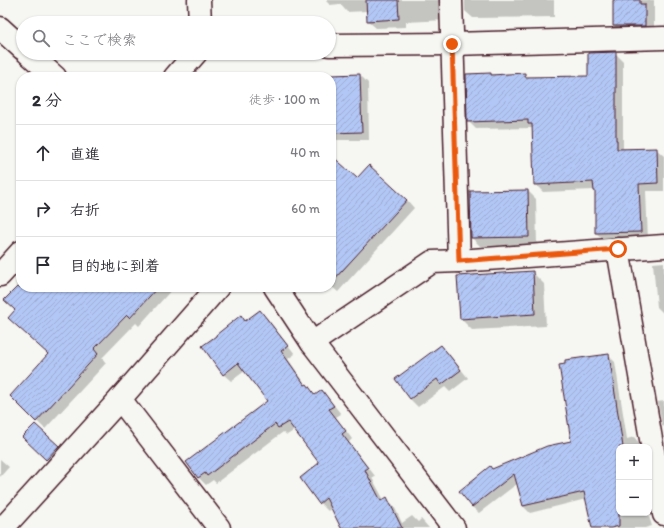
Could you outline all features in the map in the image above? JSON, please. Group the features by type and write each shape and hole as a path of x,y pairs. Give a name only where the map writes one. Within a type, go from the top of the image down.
{"street":[{"path":"199,0 200,16"},
{"path":"451,0 459,261"},
{"path":"0,28 16,42"},
{"path":"336,45 452,44 664,38"},
{"path":"36,60 49,72"},
{"path":"179,72 190,60"},
{"path":"312,343 432,262 664,246"},
{"path":"618,249 664,514"},
{"path":"0,275 16,257"},
{"path":"3,528 120,399 214,292"},
{"path":"278,292 312,343 454,528"},
{"path":"120,399 219,528"}],"building":[{"path":"366,0 398,0 399,19 367,21"},
{"path":"613,0 640,0 640,4 645,4 645,26 613,26"},
{"path":"616,52 617,149 657,148 658,183 639,184 641,232 595,233 595,191 593,182 534,185 532,124 528,124 528,120 467,122 466,74 491,73 491,75 525,73 525,77 588,76 588,53"},
{"path":"360,74 362,132 336,133 336,75"},
{"path":"336,159 357,178 369,165 407,200 336,278"},
{"path":"528,190 529,237 471,238 470,191"},
{"path":"533,271 535,314 460,319 457,276"},
{"path":"16,288 16,292 153,292 130,318 127,315 94,349 98,354 36,422 10,396 48,354 8,318 15,310 4,300"},
{"path":"260,310 288,346 281,351 305,385 307,384 315,395 322,390 334,406 329,409 346,431 342,434 368,468 365,470 381,501 387,497 402,528 341,528 326,498 319,504 300,478 319,463 288,422 278,428 275,424 207,476 205,473 198,478 186,462 267,401 238,363 223,375 202,346 241,315 245,321"},
{"path":"441,345 461,370 441,385 437,379 410,399 395,379"},
{"path":"609,354 623,444 616,444 616,516 619,516 619,526 611,528 592,528 584,492 523,506 514,474 472,507 459,491 490,466 492,469 547,446 571,441 559,365 565,364 565,360"},
{"path":"35,424 59,446 46,460 22,437"}],"route":[{"path":"452,44 459,261 618,249"}]}
